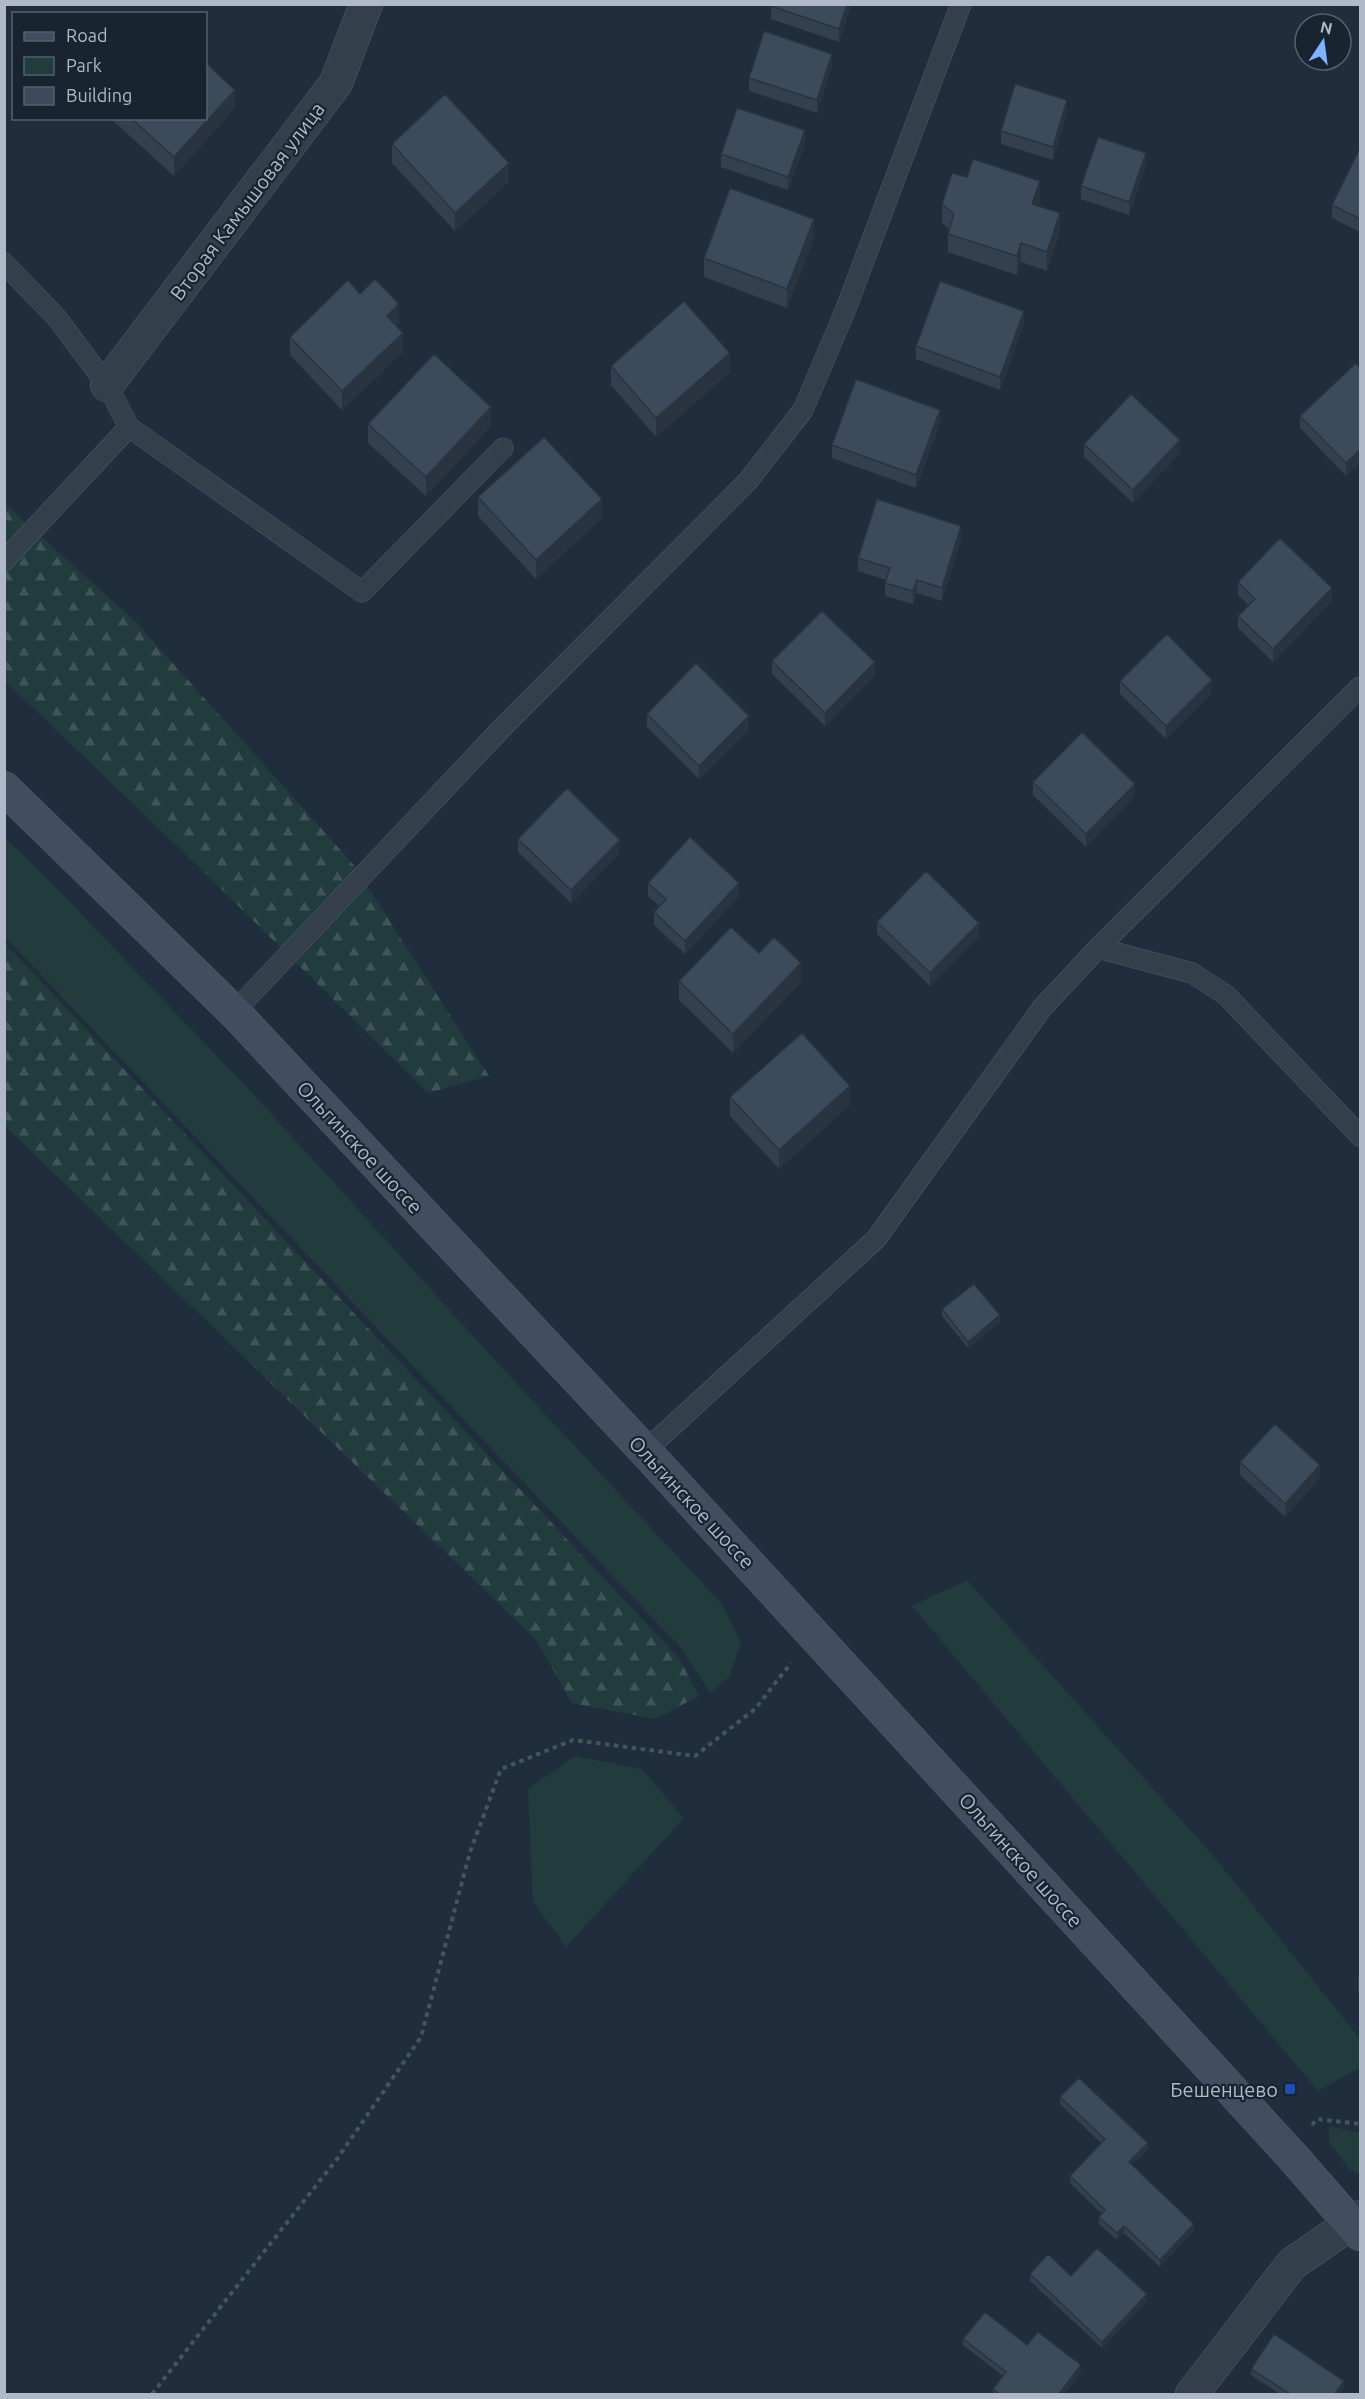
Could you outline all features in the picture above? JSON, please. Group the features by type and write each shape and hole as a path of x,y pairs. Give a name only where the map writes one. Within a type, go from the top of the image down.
{"main road":[{"name":"Ольгинское шоссе","path":"4,788 234,1012 645,1451 1357,2225"}],"street":[{"name":"Вторая Камышовая улица","path":"107,385 336,83 366,4"},
{"path":"1192,2394 1292,2264 1357,2225"}],"lane":[{"path":"234,1012 501,729 748,481 802,410 845,311 961,4"},
{"path":"4,263 57,318 107,385 129,427 362,592 503,448"},
{"path":"4,561 129,427"},
{"path":"645,1451 876,1239 1042,1008 1098,948 1360,687"},
{"path":"1098,948 1192,973 1227,995 1360,1136"}],"path":[{"path":"152,2394 337,2159 421,2037 470,1852 501,1769 573,1740 695,1756 755,1709 813,1634"},
{"path":"1292,2156 1317,2119 1360,2124"}],"green space":[{"path":"4,503 136,622 353,864 489,1076 428,1093 199,867 5,681"},
{"path":"5,838 45,876 257,1098 504,1370 721,1603 741,1643 730,1676 710,1693 681,1648 5,937"},
{"path":"5,943 679,1658 699,1696 655,1719 572,1703 537,1641 5,1126"},
{"path":"967,1580 1216,1859 1360,2039 1360,2068 1318,2091 912,1606"},
{"path":"575,1756 642,1769 684,1818 566,1947 533,1902 528,1789"},
{"path":"1329,2126 1360,2133 1360,2174 1349,2169 1329,2142"}],"building":[{"path":"772,4 847,4 839,29 771,6"},
{"path":"764,31 832,54 817,100 749,78"},
{"path":"207,64 235,90 174,157 133,120 207,120"},
{"path":"1015,84 1067,100 1053,147 1001,131"},
{"path":"445,94 509,163 455,213 392,144"},
{"path":"737,108 805,130 788,177 721,154"},
{"path":"1098,137 1146,153 1129,202 1081,186"},
{"path":"1360,148 1360,219 1332,205"},
{"path":"973,159 1040,181 1032,204 1060,213 1047,252 1021,243 1017,256 948,234 954,214 942,204 952,173 967,177"},
{"path":"730,188 814,219 787,289 704,258"},
{"path":"375,279 399,304 387,316 403,333 342,391 290,337 348,280 360,294"},
{"path":"940,281 1024,311 1000,377 916,346"},
{"path":"684,301 730,353 656,418 611,366"},
{"path":"434,354 491,407 426,477 368,424"},
{"path":"1356,363 1360,368 1360,450 1346,463 1300,416"},
{"path":"856,379 940,410 916,475 832,445"},
{"path":"1131,394 1180,440 1133,490 1084,444"},
{"path":"544,437 602,499 536,560 478,497"},
{"path":"877,499 961,526 942,588 917,580 913,591 885,583 890,568 858,558"},
{"path":"1280,538 1332,588 1273,649 1238,616 1255,599 1238,582"},
{"path":"822,611 875,662 825,713 772,661"},
{"path":"1167,634 1212,680 1166,726 1120,681"},
{"path":"696,663 749,716 699,766 647,714"},
{"path":"1082,732 1135,784 1086,834 1033,782"},
{"path":"567,788 620,840 571,890 518,839"},
{"path":"690,837 739,883 685,941 654,912 666,899 648,883"},
{"path":"926,871 979,923 930,973 877,922"},
{"path":"731,927 759,953 774,937 801,963 733,1034 679,981"},
{"path":"802,1033 850,1086 779,1150 730,1097"},
{"path":"974,1284 1000,1315 968,1342 942,1309"},
{"path":"1275,1424 1320,1465 1285,1504 1240,1462"},
{"path":"1079,2078 1148,2143 1129,2162 1194,2224 1160,2260 1124,2226 1117,2233 1099,2217 1105,2210 1070,2176 1105,2139 1060,2097"},
{"path":"1097,2248 1147,2294 1102,2342 1030,2274 1048,2254 1071,2276"},
{"path":"985,2312 1027,2345 1038,2332 1081,2365 1059,2394 999,2394 993,2389 1006,2372 963,2339"},
{"path":"1274,2334 1344,2381 1335,2394 1290,2394 1251,2369"}],"place":[{"name":"Бешенцево","path":"1290,2089"}]}
